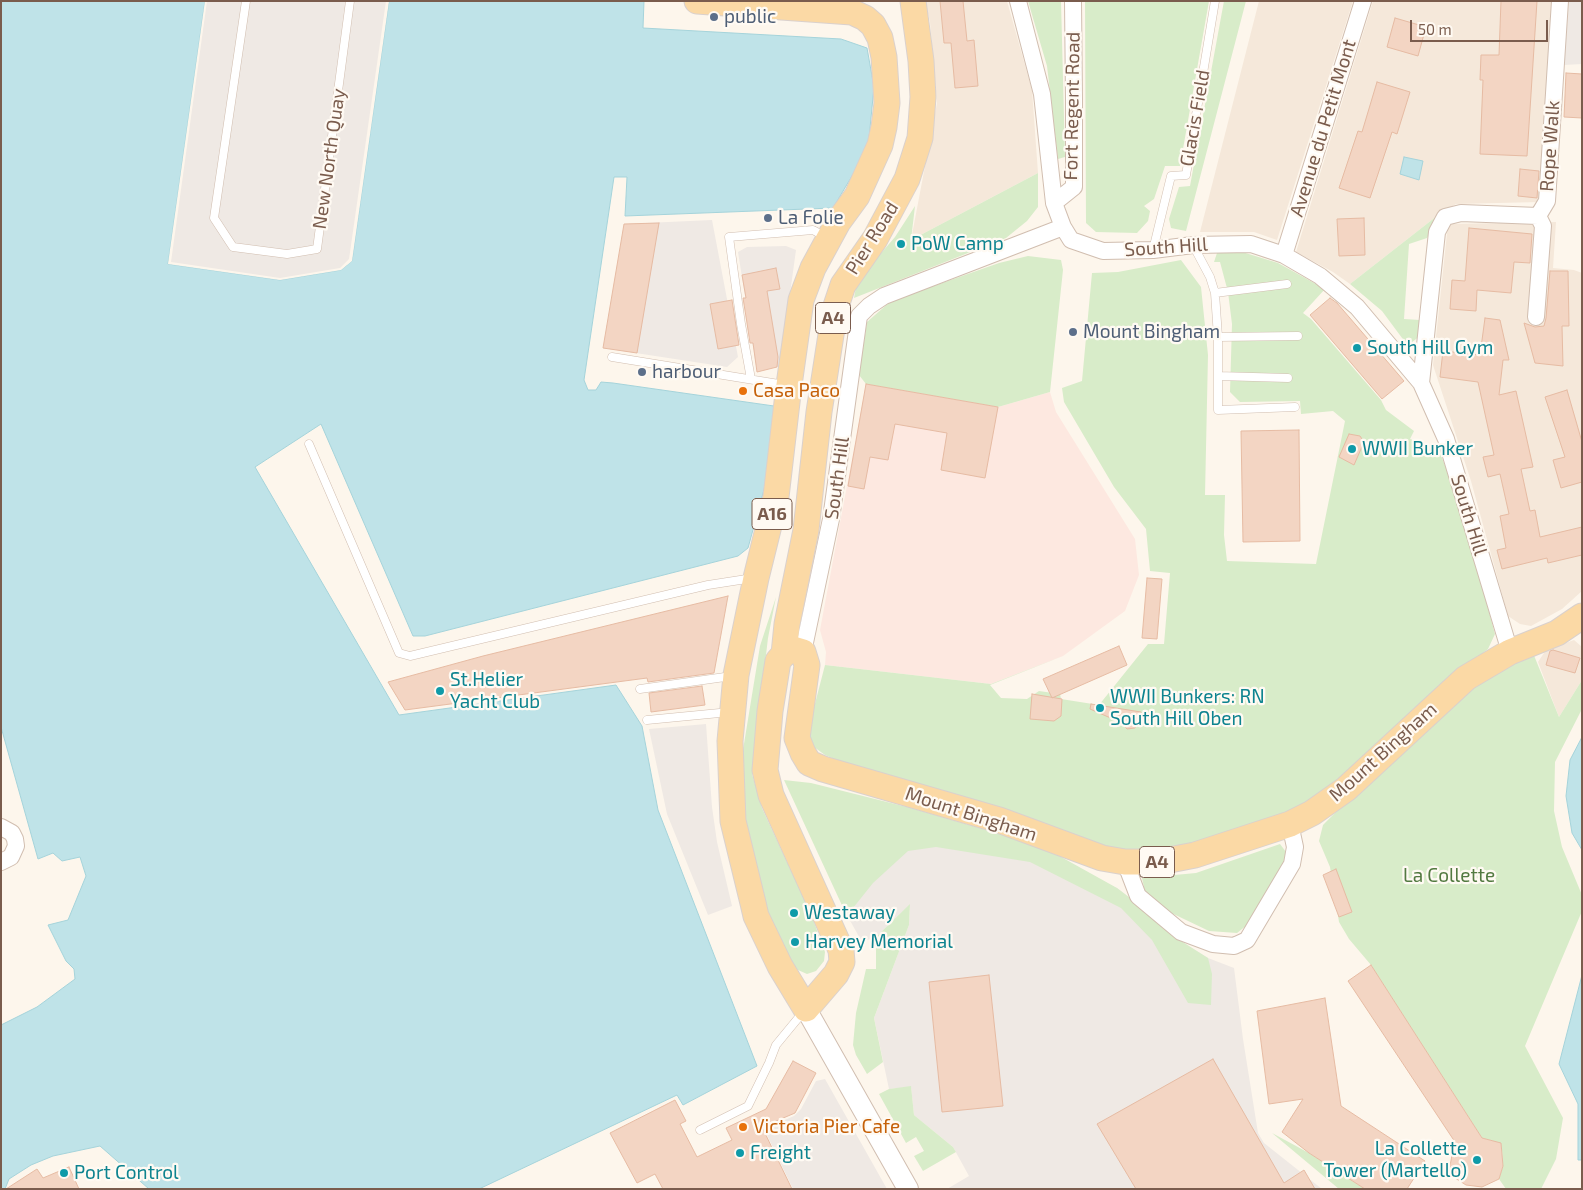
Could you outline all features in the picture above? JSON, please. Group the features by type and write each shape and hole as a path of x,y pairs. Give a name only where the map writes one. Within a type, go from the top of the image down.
{"main road":[{"name":"A16","path":"697,1 852,12 873,25 880,38 884,56 887,103 880,145 857,196 828,238 813,268 801,300 788,386 776,497 756,578 736,675 730,740 733,821 756,916 780,966 806,1009"},
{"name":"Pier Road","path":"793,653 787,624 806,530 819,412 835,308 843,285 875,239 908,179 920,138 923,97 921,61 912,1"},
{"name":"Mount Bingham","path":"793,653 807,665 797,738 809,763 999,820 1102,858 1125,862 1159,862 1195,855 1290,824 1312,813 1346,789 1466,678 1510,652 1557,633 1582,616"},
{"path":"793,653 778,661 773,684 765,770 771,795 841,950 842,962 836,974 806,1009"}],"street":[{"name":"South Hill","path":"1018,1 1042,94 1054,203 1063,228 1071,240 1103,251 1153,250 1193,245 1250,244 1284,256 1320,276 1356,307 1421,383 1446,439 1510,652"},
{"name":"Fort Regent Road","path":"1054,203 1074,187 1073,1"},
{"name":"Avenue du Petit Mont","path":"1284,256 1363,1"},
{"name":"Rope Walk","path":"1536,317 1543,226 1538,216 1547,201 1560,1"},
{"path":"1421,383 1437,232 1445,217 1461,213 1538,216"},
{"name":"South Hill","path":"793,653 832,519 859,316 869,306 884,296 1063,228"},
{"path":"1125,862 1138,896 1181,932 1213,944 1234,946 1247,940 1292,864 1295,847 1290,824"},
{"path":"1,827 12,833 16,839 16,846 11,857 1,862"},
{"path":"806,1009 908,1189"}],"lane":[{"name":"New North Quay","path":"246,1 214,218 234,247 286,254 317,249 350,1"},
{"name":"Glacis Field","path":"1153,250 1171,176 1186,175 1215,1"},
{"path":"751,379 730,256 729,237 813,230 828,238"},
{"path":"1193,245 1210,277 1215,294 1218,337 1218,410 1295,407"},
{"path":"1215,294 1287,284"},
{"path":"1218,337 1298,336"},
{"path":"612,356 788,386"},
{"path":"1218,376 1288,378"},
{"path":"309,444 399,653 410,656 708,585 756,578"},
{"path":"640,689 736,675"},
{"path":"647,720 733,711"},
{"path":"700,1130 748,1106 776,1045 806,1009"}],"shaded area":[{"path":"205,1 389,1 352,261 341,270 280,280 168,264"},
{"path":"925,1 1007,1 1032,90 1038,173 911,240 937,103 930,22"},
{"path":"1259,1 1353,1 1277,240 1254,232 1200,232"},
{"path":"1373,1 1552,1 1540,202 1456,204 1442,212 1350,284 1333,272 1296,252"},
{"path":"1569,1 1582,1 1582,64 1564,65"},
{"path":"712,220 738,357 727,367 603,348 624,224"},
{"path":"1556,222 1553,268 1574,270 1582,273 1582,591 1562,609 1531,626 1520,624 1508,616 1471,481 1433,365 1448,224"},
{"name":"La Folie","path":"786,246 796,250 780,366 757,372 738,252 747,247"},
{"path":"866,384 998,407 1050,392 1056,412 1135,539 1139,575 1125,611 1063,656 991,684 825,665 826,652 820,630"},
{"path":"1574,640 1582,647 1582,680 1559,717 1538,662 1546,650"},
{"path":"706,724 712,807 717,842 732,906 708,915 667,814 649,729"},
{"path":"907,807 1117,888 1181,941 1208,958 1234,968 1258,1133 1264,1143 1322,1189 947,1189 969,1176 953,1147 914,1115 911,1087 889,1089 874,1018 909,925 910,905 876,937 862,942 843,908"},
{"path":"825,1079 887,1189 793,1189 764,1129 794,1116 801,1109 816,1081"}],"green space":[{"path":"1028,1 1061,1 1065,157 1058,159 1047,66"},
{"path":"1085,1 1209,1 1180,166 1165,166 1154,199 1144,206 1150,211 1148,221 1137,233 1096,232 1086,223"},
{"path":"1224,1 1246,1 1186,231 1171,228 1169,219 1179,187 1190,186"},
{"path":"1038,173 1038,207 1027,221 1006,238 854,298 857,281 895,237 915,206 911,240"},
{"path":"1442,212 1427,238 1409,244 1404,319 1420,320 1420,336 1411,343 1405,342 1382,311 1350,284"},
{"path":"1239,251 1278,263 1325,289 1303,313 1311,319 1381,400 1386,410 1414,431 1410,439 1438,448 1458,498 1495,634 1488,649 1413,709 1336,788 1283,816 1211,839 1155,852 1116,850 844,763 825,755 814,747 810,737 810,723 825,665 991,684 1063,656 990,685 1001,698 1027,699 1039,691 1060,694 1061,699 1099,705 1148,644 1164,644 1170,573 1150,571 1146,529 1114,487 1064,402 1062,388 1082,381 1092,273 1118,272 1181,260 1201,287 1208,355 1205,495 1225,495 1224,535 1227,561 1316,564 1345,421 1333,411 1301,414 1300,401 1240,402 1230,392 1232,324 1228,292 1220,262 1214,262 1217,253"},
{"path":"1028,256 1061,260 1063,270 1050,392 998,407 866,384 859,375 867,322 891,301 999,263"},
{"path":"776,597 768,638 752,774 762,808 811,914 825,952 824,961 816,971 807,974 798,970 787,956 770,925 757,880 744,812 742,756 760,646"},
{"name":"La Collette","path":"1533,653 1559,717 1582,680 1582,709 1555,762 1554,811 1562,847 1582,895 1582,911 1525,1046 1563,1118 1556,1159 1541,1189 1506,1189 1499,1179 1503,1166 1502,1150 1493,1141 1482,1138 1371,965 1349,939 1339,922 1330,867 1319,841 1323,825 1401,746 1461,695"},
{"path":"784,780 811,783 907,807 1021,840 1054,853 1117,888 1181,941 1208,958 1212,974 1211,1005 1188,1003 1152,940 1121,908 1030,862 936,847 908,851 873,883 846,914"},
{"path":"1280,844 1286,852 1285,865 1252,921 1237,933 1209,931 1163,909 1145,892 1142,878 1196,873"},
{"path":"910,904 909,925 874,1018 883,1062 867,1074 856,1055 853,1045 856,1013 866,969 876,969 876,937"},
{"path":"911,1086 914,1115 953,1147 956,1152 923,1171 914,1156 924,1151 916,1137 906,1143 879,1094 889,1089"},
{"path":"1272,1133 1309,1153 1365,1189 1339,1189"}],"water":[{"path":"1,1 205,1 168,264 280,280 341,270 352,261 389,1 644,1 643,28 841,39 867,48 874,87 868,149 833,208 625,216 627,177 614,177 584,380 588,390 596,390 601,382 613,383 774,406 768,475 748,548 738,556 425,636 413,636 321,424 255,467 399,715 616,685 642,726 658,810 757,1066 683,1105 677,1095 479,1189 149,1189 100,1146 53,1156 31,1165 9,1179 5,1189 1,1189 1,1025 37,1007 75,979 74,969 66,961 48,925 68,920 86,876 80,857 62,861 53,853 38,859 1,727"},
{"path":"1404,157 1423,161 1419,180 1400,174"},
{"path":"1582,737 1582,850 1572,833 1566,796 1570,760"},
{"path":"1582,975 1582,1160 1578,1160 1578,1104 1559,1064"}],"pier":[{"path":"205,1 207,1 171,262 280,278 340,268 349,259 386,1 389,1 352,261 341,270 280,280 168,264"}],"building":[{"path":"940,1 963,1 967,41 974,40 978,86 955,88 951,43 944,43"},
{"path":"1501,1 1537,1 1527,156 1480,154 1483,80 1480,80 1481,55 1499,55"},
{"path":"1395,18 1426,27 1418,56 1387,47"},
{"path":"1566,73 1582,74 1582,118 1564,117"},
{"path":"1377,82 1410,92 1397,134 1392,132 1370,198 1339,188 1358,131 1362,132"},
{"path":"1520,169 1539,171 1537,198 1518,196"},
{"path":"1364,218 1365,255 1339,256 1337,219"},
{"path":"659,223 637,353 603,348 624,224"},
{"path":"1469,228 1532,234 1530,263 1514,262 1511,293 1477,290 1476,311 1450,309 1452,280 1465,281"},
{"path":"776,268 780,289 767,291 778,357 777,367 757,372 743,298 746,298 742,275"},
{"path":"1550,271 1568,271 1569,326 1562,326 1563,366 1535,363 1524,323 1535,327 1544,326"},
{"name":"South Hill Gym","path":"1330,298 1337,303 1404,381 1382,399 1310,315"},
{"path":"732,300 739,345 718,349 710,304"},
{"path":"1485,318 1500,320 1509,360 1503,360 1499,395 1516,391 1533,467 1521,469 1530,511 1535,510 1540,537 1582,527 1582,555 1548,563 1547,558 1502,569 1497,550 1506,548 1500,516 1509,514 1500,474 1488,477 1483,457 1494,455 1478,382 1440,377 1443,351 1480,355"},
{"path":"866,384 998,407 985,478 941,470 947,433 895,424 888,460 870,457 864,489 848,486"},
{"path":"1567,390 1582,442 1582,482 1561,488 1553,460 1565,457 1545,397"},
{"path":"1299,430 1300,541 1243,542 1241,431"},
{"name":"WWII Bunker","path":"1349,434 1360,436 1364,442 1354,465 1339,457"},
{"path":"1147,578 1162,579 1157,639 1142,638"},
{"path":"728,596 714,673 648,682 647,678 405,710 388,682 483,656"},
{"path":"1119,646 1127,665 1052,698 1043,679"},
{"path":"1553,650 1580,658 1575,673 1546,665 1550,651"},
{"path":"702,686 705,705 651,712 649,693"},
{"name":"WWII Bunkers: RN South Hill Oben","path":"1032,694 1062,699 1061,716 1054,721 1030,719"},
{"path":"1091,704 1141,712 1139,723 1135,728 1127,729 1122,723 1090,709"},
{"path":"1336,869 1352,912 1339,917 1323,875"},
{"path":"1371,965 1482,1138 1501,1143 1503,1166 1499,1179 1482,1187 1466,1185 1455,1178 1450,1166 1452,1155 1459,1148 1348,981"},
{"path":"989,975 1003,1106 942,1112 929,982"},
{"path":"1325,998 1341,1106 1425,1161 1407,1189 1365,1189 1309,1153 1282,1132 1303,1099 1269,1104 1257,1011"},
{"path":"1213,1059 1284,1183 1304,1170 1315,1189 1136,1189 1097,1124"},
{"path":"793,1061 816,1073 795,1113 762,1127 792,1189 663,1189 655,1174 637,1183 610,1133 675,1100 686,1121 680,1124 697,1157 732,1140 726,1128 766,1109"},
{"name":"Port Control","path":"69,1167 79,1189 6,1189 37,1169 43,1178"}],"place":[{"name":"public","path":"714,17"},
{"name":"La Folie","path":"768,218"},
{"name":"PoW Camp","path":"901,244"},
{"name":"Mount Bingham","path":"1073,332"},
{"name":"South Hill Gym","path":"1357,348"},
{"name":"harbour","path":"642,372"},
{"name":"Casa Paco","path":"743,391"},
{"name":"WWII Bunker","path":"1352,449"},
{"name":"St.Helier Yacht Club","path":"440,691"},
{"name":"WWII Bunkers: RN South Hill Oben","path":"1100,708"},
{"name":"Westaway","path":"794,913"},
{"name":"Harvey Memorial","path":"795,942"},
{"name":"Victoria Pier Cafe","path":"743,1127"},
{"name":"Freight","path":"740,1153"},
{"name":"La Collette Tower (Martello)","path":"1477,1160"},
{"name":"Port Control","path":"64,1173"}]}
